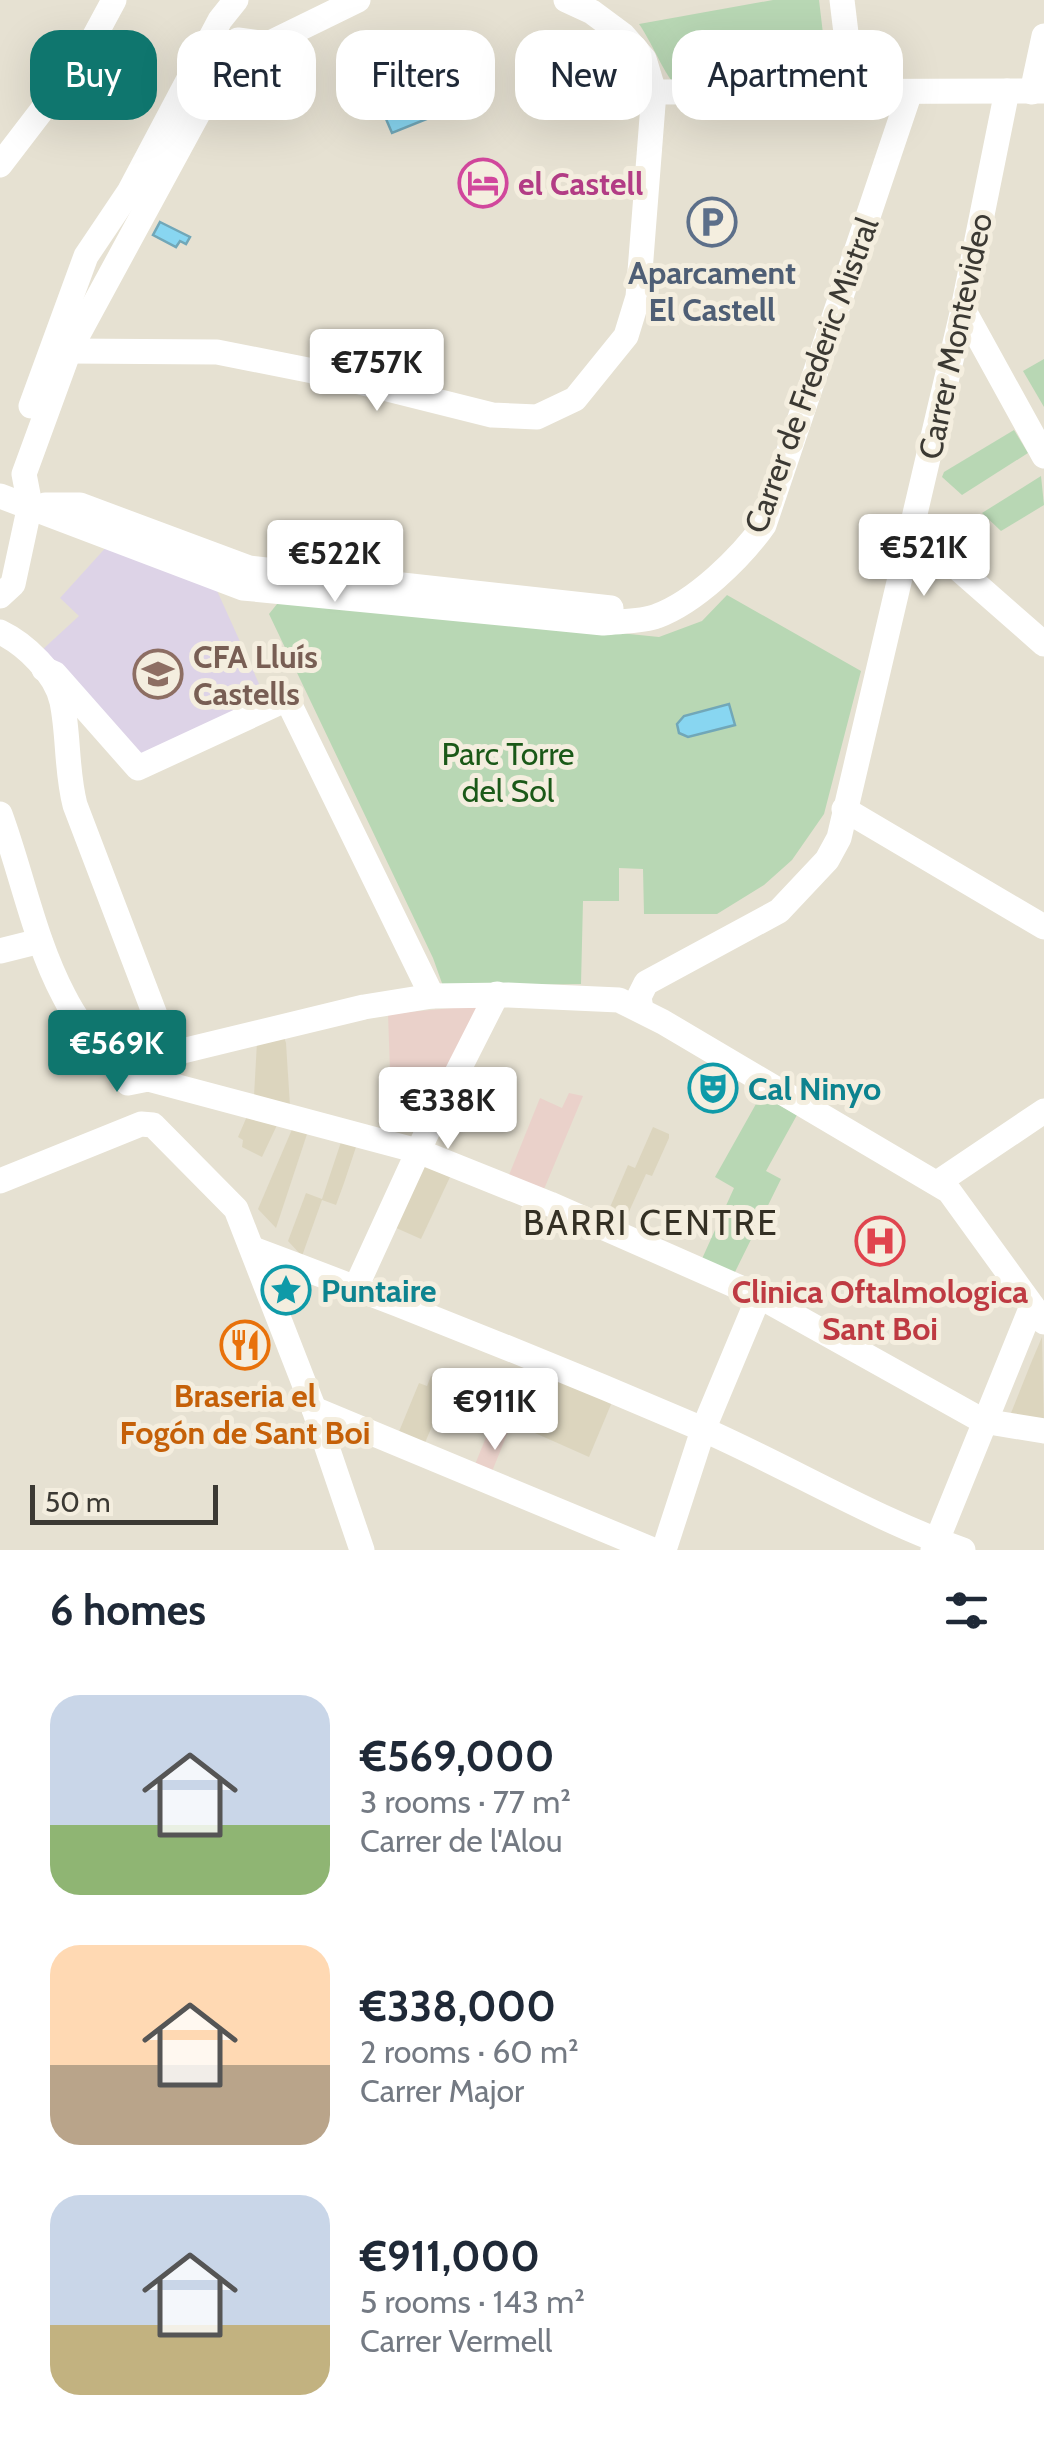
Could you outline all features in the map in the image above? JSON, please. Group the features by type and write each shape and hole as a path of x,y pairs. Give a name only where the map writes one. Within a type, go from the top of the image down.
{"street":[{"path":"0,165 85,54 114,0"},
{"path":"0,596 13,584 30,505 24,474 12,460 86,256 129,192 220,20 236,0"},
{"path":"24,474 69,351 238,40 268,44 358,0"},
{"path":"69,351 217,352 328,374 492,415 536,417 575,399 626,336 638,297 654,92 644,59 623,35 592,12 566,0"},
{"path":"842,0 846,30"},
{"name":"Carrer Montevideo","path":"641,1009 639,997 646,983 779,911 831,853 839,838 963,309 1044,36"},
{"path":"903,92 1028,91"},
{"path":"654,92 672,92"},
{"name":"Carrer de Frederic Mistral","path":"0,496 243,588 603,623 656,618 745,552 764,525 910,92"},
{"path":"963,309 1044,429"},
{"path":"981,338 1044,456"},
{"path":"912,528 1044,644"},
{"path":"0,632 18,641 44,669 62,699 68,776 75,806 170,1054"},
{"path":"44,669 55,674 138,768 286,699 432,996"},
{"path":"844,809 1044,927"},
{"path":"0,814 40,942 64,997 128,1083 148,1079 418,1151 759,1296 983,1421 1044,1431"},
{"path":"0,951 40,942"},
{"path":"356,1287 418,1151 497,994"},
{"path":"142,1124 148,1079 170,1054 364,1007 432,996 497,994 618,1000 641,1009 948,1191 1038,1314 983,1421 934,1545"},
{"path":"937,1183 1044,1111"},
{"path":"0,1181 142,1124 153,1125 236,1210 314,1409 362,1550"},
{"path":"253,1249 356,1287 703,1430 934,1545 964,1550"},
{"path":"664,1550 703,1430 759,1296"},
{"path":"314,1409 653,1550"}],"shaded area":[{"name":"CFA Lluís Castells","path":"109,544 214,584 265,697 138,760 42,650 79,616 60,598"},
{"path":"485,1005 450,1070 390,1070 388,1014"},
{"path":"283,1034 290,1106 254,1096 257,1042"},
{"path":"569,1093 583,1096 542,1194 507,1180 540,1098 562,1108"},
{"path":"248,1114 278,1123 262,1157 242,1147 243,1140 238,1137"},
{"path":"293,1127 308,1131 276,1228 258,1209"},
{"path":"653,1127 669,1134 669,1138 652,1176 646,1174 622,1227 605,1219 628,1165 635,1168"},
{"path":"342,1139 357,1144 344,1183 336,1205 322,1200 302,1256 288,1241 306,1193 322,1199"},
{"path":"424,1166 450,1177 421,1239 394,1227"},
{"path":"1042,1337 1044,1424 1009,1418 1031,1363"},
{"path":"532,1369 612,1402 589,1457 508,1421"},
{"path":"431,1376 450,1384 424,1445 398,1434 419,1383 427,1386"},
{"path":"495,1415 512,1422 491,1474 474,1467"}],"green space":[{"path":"773,0 819,0 823,30 672,30 672,81 652,48 652,30 642,30 639,24"},
{"path":"1044,359 1044,407 1023,371"},
{"path":"1014,430 1028,453 962,495 942,477 944,472"},
{"path":"1041,476 1044,505 1001,531 982,513"},
{"name":"Parc Torre del Sol","path":"727,595 861,671 824,814 792,860 764,885 717,914 644,914 643,869 619,868 619,901 583,901 581,984 443,986 269,614 281,599 659,637 702,621"},
{"path":"761,1095 797,1115 766,1171 781,1179 733,1276 701,1261 734,1188 715,1177"}],"water":[{"path":"386,120 424,120 392,133"},
{"path":"160,222 190,237 186,244 180,241 176,247 153,235"},
{"path":"729,704 735,725 688,737 679,733 677,724 684,716"}],"place":[{"name":"el Castell","path":"483,183"},
{"name":"Aparcament El Castell","path":"712,222"},
{"name":"CFA Lluís Castells","path":"158,674"},
{"name":"Cal Ninyo","path":"713,1088"},
{"name":"Clinica Oftalmologica Sant Boi","path":"880,1241"},
{"name":"Puntaire","path":"286,1290"},
{"name":"Braseria el Fogón de Sant Boi","path":"245,1345"}],"district":[{"name":"BARRI CENTRE","path":"651,1222"}]}
